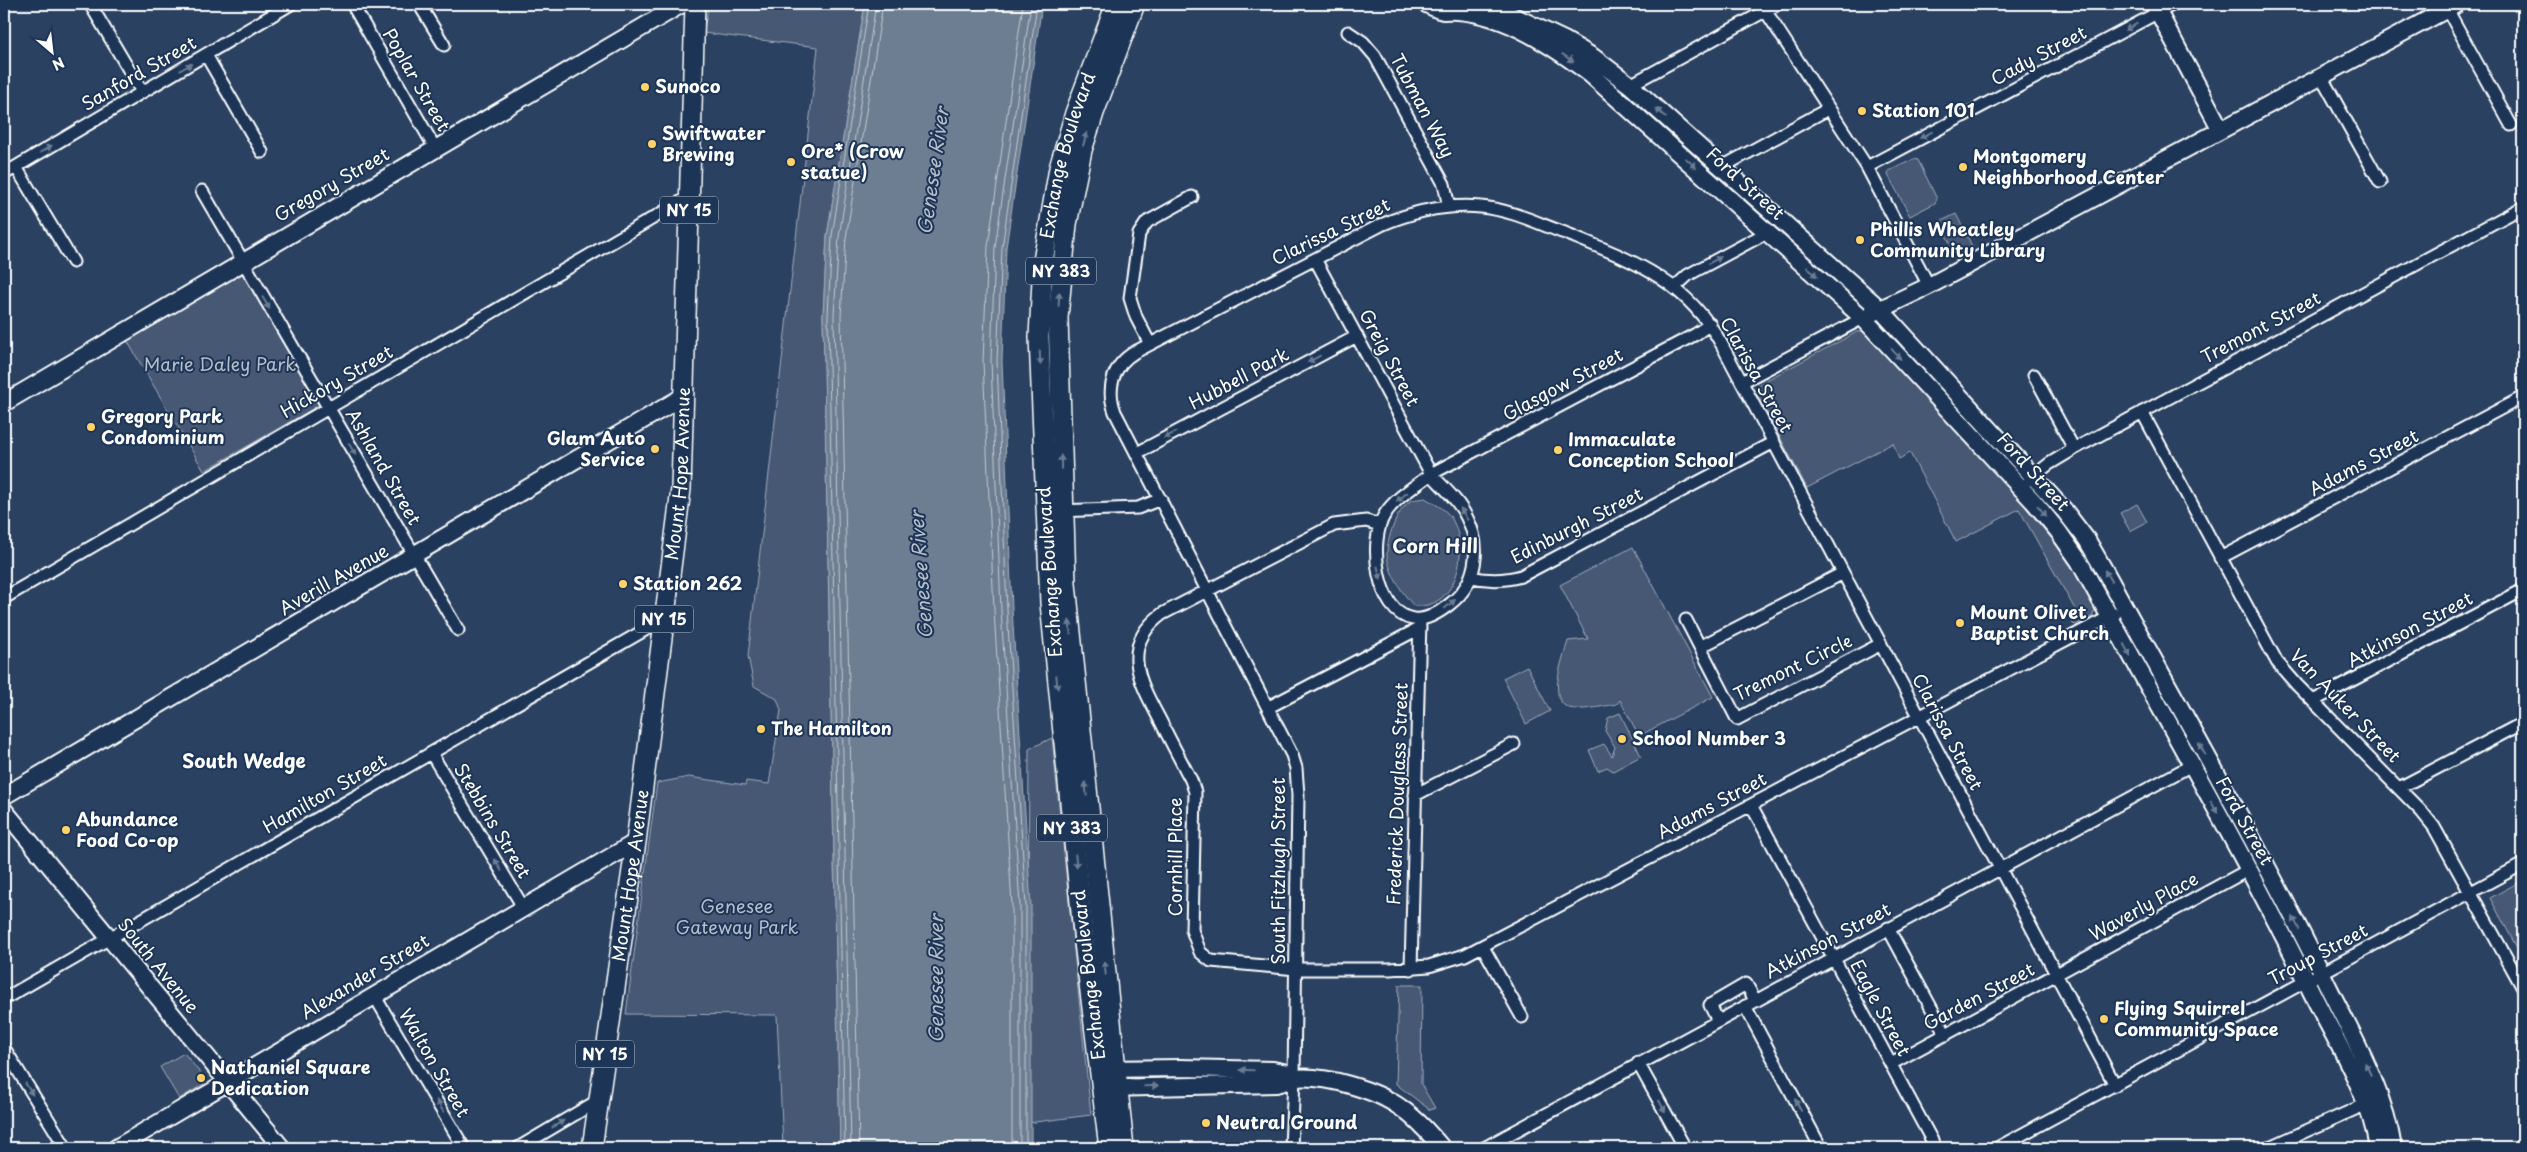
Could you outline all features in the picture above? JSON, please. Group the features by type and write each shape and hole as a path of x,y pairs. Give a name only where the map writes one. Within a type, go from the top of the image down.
{"main road":[{"name":"Gregory Street","path":"4,403 241,261 682,4"},
{"name":"Mount Hope Avenue","path":"592,1148 636,842 681,489 695,4"},
{"name":"Exchange Boulevard","path":"1054,511 1039,337 1045,242 1055,186 1072,122 1116,4"},
{"name":"Exchange Boulevard","path":"1124,1148 1108,1078 1084,942 1052,631 1058,338 1062,261 1070,205 1082,150 1135,4"},
{"path":"1426,4 1433,9 1443,11 1459,4"},
{"name":"Ford Street","path":"1488,4 1564,40 1592,57 1630,85 1880,309 2064,510 2086,540 2125,609 2286,904 2321,973 2393,1148"},
{"path":"1863,318 1929,286 2452,6"},
{"path":"2156,8 2221,130"},
{"name":"Ford Street","path":"1443,11 1465,10 1483,14 1542,42 1574,61 1620,99 1863,318 2021,488 2069,546 2110,617 2373,1102 2378,1148"},
{"name":"Averill Avenue","path":"4,796 684,396"},
{"name":"South Avenue","path":"4,810 282,1148"},
{"name":"Alexander Street","path":"116,1148 636,842"},
{"path":"1108,1078 1273,1070 1287,1073 1294,1078 1339,1083 1391,1102 1414,1119 1442,1148"},
{"name":"Exchange Boulevard","path":"1108,1078 1109,1148"}],"street":[{"path":"90,4 142,92"},
{"name":"Sanford Street","path":"4,174 291,4"},
{"name":"Poplar Street","path":"352,4 435,148"},
{"path":"419,4 444,45"},
{"path":"1630,85 1763,7 1778,4"},
{"name":"Cady Street","path":"1866,167 2156,8 2174,4"},
{"path":"2452,6 2511,125"},
{"path":"1763,7 1866,167 1929,286"},
{"name":"Tubman Way","path":"1348,32 1363,42 1375,56 1444,184 1449,207"},
{"path":"206,55 262,152"},
{"path":"2321,76 2380,182"},
{"path":"1722,167 1828,109"},
{"path":"16,166 74,262"},
{"name":"Ashland Street","path":"202,192 458,630"},
{"name":"Hickory Street","path":"4,598 689,197"},
{"path":"1150,344 1130,302 1139,234 1147,222 1192,197"},
{"name":"Clarissa Street","path":"1137,453 1115,412 1111,399 1111,384 1115,371 1124,359 1315,258 1392,220 1426,210 1449,207 1481,207 1512,213 1633,261 1652,271 1675,287 1710,324 2115,1085"},
{"name":"Tremont Street","path":"2021,488 2034,476 2074,449 2523,207"},
{"path":"1675,287 1688,275 1768,232"},
{"name":"Greig Street","path":"1315,258 1431,474"},
{"path":"1742,382 1863,318"},
{"name":"Glasgow Street","path":"1431,474 1696,334 1710,324"},
{"name":"Hubbell Park","path":"1137,453 1357,336"},
{"path":"2034,375 2074,449"},
{"name":"Adams Street","path":"2220,558 2523,398"},
{"name":"Van Auker Street","path":"2142,412 2277,662 2399,788 2434,827 2472,892 2523,988"},
{"name":"Edinburgh Street","path":"1471,577 1493,581 1521,576 1774,442"},
{"name":"South Fitzhugh Street","path":"1137,453 1269,707 1292,755 1296,768 1296,969 1294,1078 1290,1148"},
{"path":"1269,707 1420,624 1453,602 1464,589 1471,577 1476,555 1471,526 1455,500 1431,474 1396,501 1385,514 1380,525 1376,560 1385,594 1396,610 1420,624"},
{"path":"1054,511 1138,508 1161,499"},
{"path":"1209,590 1334,525 1366,521 1380,525"},
{"path":"1700,647 1843,573"},
{"name":"Cornhill Place","path":"1209,590 1152,621 1144,633 1136,658 1143,687 1191,780 1195,792 1194,937 1204,957 1218,963 1296,969"},
{"name":"Atkinson Street","path":"2313,701 2523,590"},
{"name":"Adams Street","path":"1296,969 1411,969 1447,961 1483,947 2125,609"},
{"name":"Hamilton Street","path":"4,999 664,619"},
{"name":"Tremont Circle","path":"1686,620 1737,719 1881,644"},
{"name":"Frederick Douglass Street","path":"1411,969 1420,624"},
{"path":"2399,788 2523,723"},
{"path":"1416,795 1514,744"},
{"name":"Stebbins Street","path":"431,753 523,907"},
{"name":"Atkinson Street","path":"1484,1148 2190,766"},
{"name":"Eagle Street","path":"1750,806 1936,1148"},
{"name":"Troup Street","path":"1997,1148 2523,864"},
{"name":"Waverly Place","path":"2056,976 2248,870"},
{"path":"1888,928 1946,1035"},
{"path":"1483,947 1522,1017"},
{"name":"Garden Street","path":"1891,1064 2056,976"},
{"path":"1718,1021 1710,1005 1746,984 1750,1003 1820,1148"},
{"name":"Walton Street","path":"374,995 464,1148"},
{"path":"4,1048 66,1148"},
{"path":"1638,1063 1685,1148"},
{"path":"518,1148 599,1100"},
{"path":"2268,1148 2373,1102"}],"green space":[{"name":"Genesee Gateway Park","path":"709,4 865,4 827,236 823,315 840,1148 783,1148 777,1015 626,1014 657,783 689,777 745,785 746,781 769,784 781,710 777,699 754,686 748,656 818,47 703,33"},
{"path":"1914,159 1918,160 1937,199 1935,203 1910,216 1888,175 1889,171"},
{"path":"1956,214 1973,248 1953,257 1949,249 1952,247 1939,222"},
{"name":"Marie Daley Park","path":"244,273 321,404 204,471 126,339"},
{"path":"1864,331 2028,504 2067,553 2096,607 2092,617 2076,625 2073,624 2069,617 2077,613 2019,509 1956,542 1910,453 1899,459 1893,443 1807,488 1757,394 1757,388 1761,383 1857,332"},
{"path":"1425,498 1442,508 1450,516 1460,543 1460,559 1457,574 1451,587 1442,598 1429,605 1414,606 1400,588 1392,573 1387,558 1387,551 1389,538 1398,515 1403,508 1413,500"},
{"path":"2137,504 2147,522 2130,531 2120,513"},
{"path":"1633,547 1713,697 1639,736 1620,700 1617,704 1574,709 1565,706 1560,700 1558,691 1560,669 1568,641 1588,639 1560,585"},
{"path":"1527,666 1550,711 1526,724 1503,678"},
{"path":"1620,713 1641,756 1613,771 1607,767 1598,771 1589,750 1604,744 1612,756 1615,747 1605,731 1608,718"},
{"path":"1052,738 1091,1115 1027,1123 1029,749"},
{"path":"2523,880 2523,959 2490,898"},
{"path":"1399,985 1422,985 1421,1084 1435,1108 1430,1110 1396,1084"},
{"path":"184,1053 205,1079 204,1084 179,1099 160,1067"}],"water":[{"name":"Genesee River","path":"865,4 1042,4 1006,248 1002,361 1012,609 1031,906 1031,1148 840,1148 823,315 827,236"}],"place":[{"name":"Sunoco","path":"645,87"},
{"name":"Station 101","path":"1862,111"},
{"name":"Swiftwater Brewing","path":"652,144"},
{"name":"Ore* (Crow statue)","path":"791,162"},
{"name":"Montgomery Neighborhood Center","path":"1963,167"},
{"name":"Phillis Wheatley Community Library","path":"1860,240"},
{"name":"Gregory Park Condominium","path":"91,427"},
{"name":"Glam Auto Service","path":"655,449"},
{"name":"Immaculate Conception School","path":"1558,450"},
{"name":"Station 262","path":"623,584"},
{"name":"Mount Olivet Baptist Church","path":"1960,623"},
{"name":"The Hamilton","path":"761,729"},
{"name":"School Number 3","path":"1622,739"},
{"name":"Abundance Food Co-op","path":"66,830"},
{"name":"Flying Squirrel Community Space","path":"2104,1019"},
{"name":"Nathaniel Square Dedication","path":"201,1078"},
{"name":"Neutral Ground","path":"1206,1123"}],"district":[{"name":"Corn Hill","path":"1435,546"},
{"name":"South Wedge","path":"244,761"}]}
